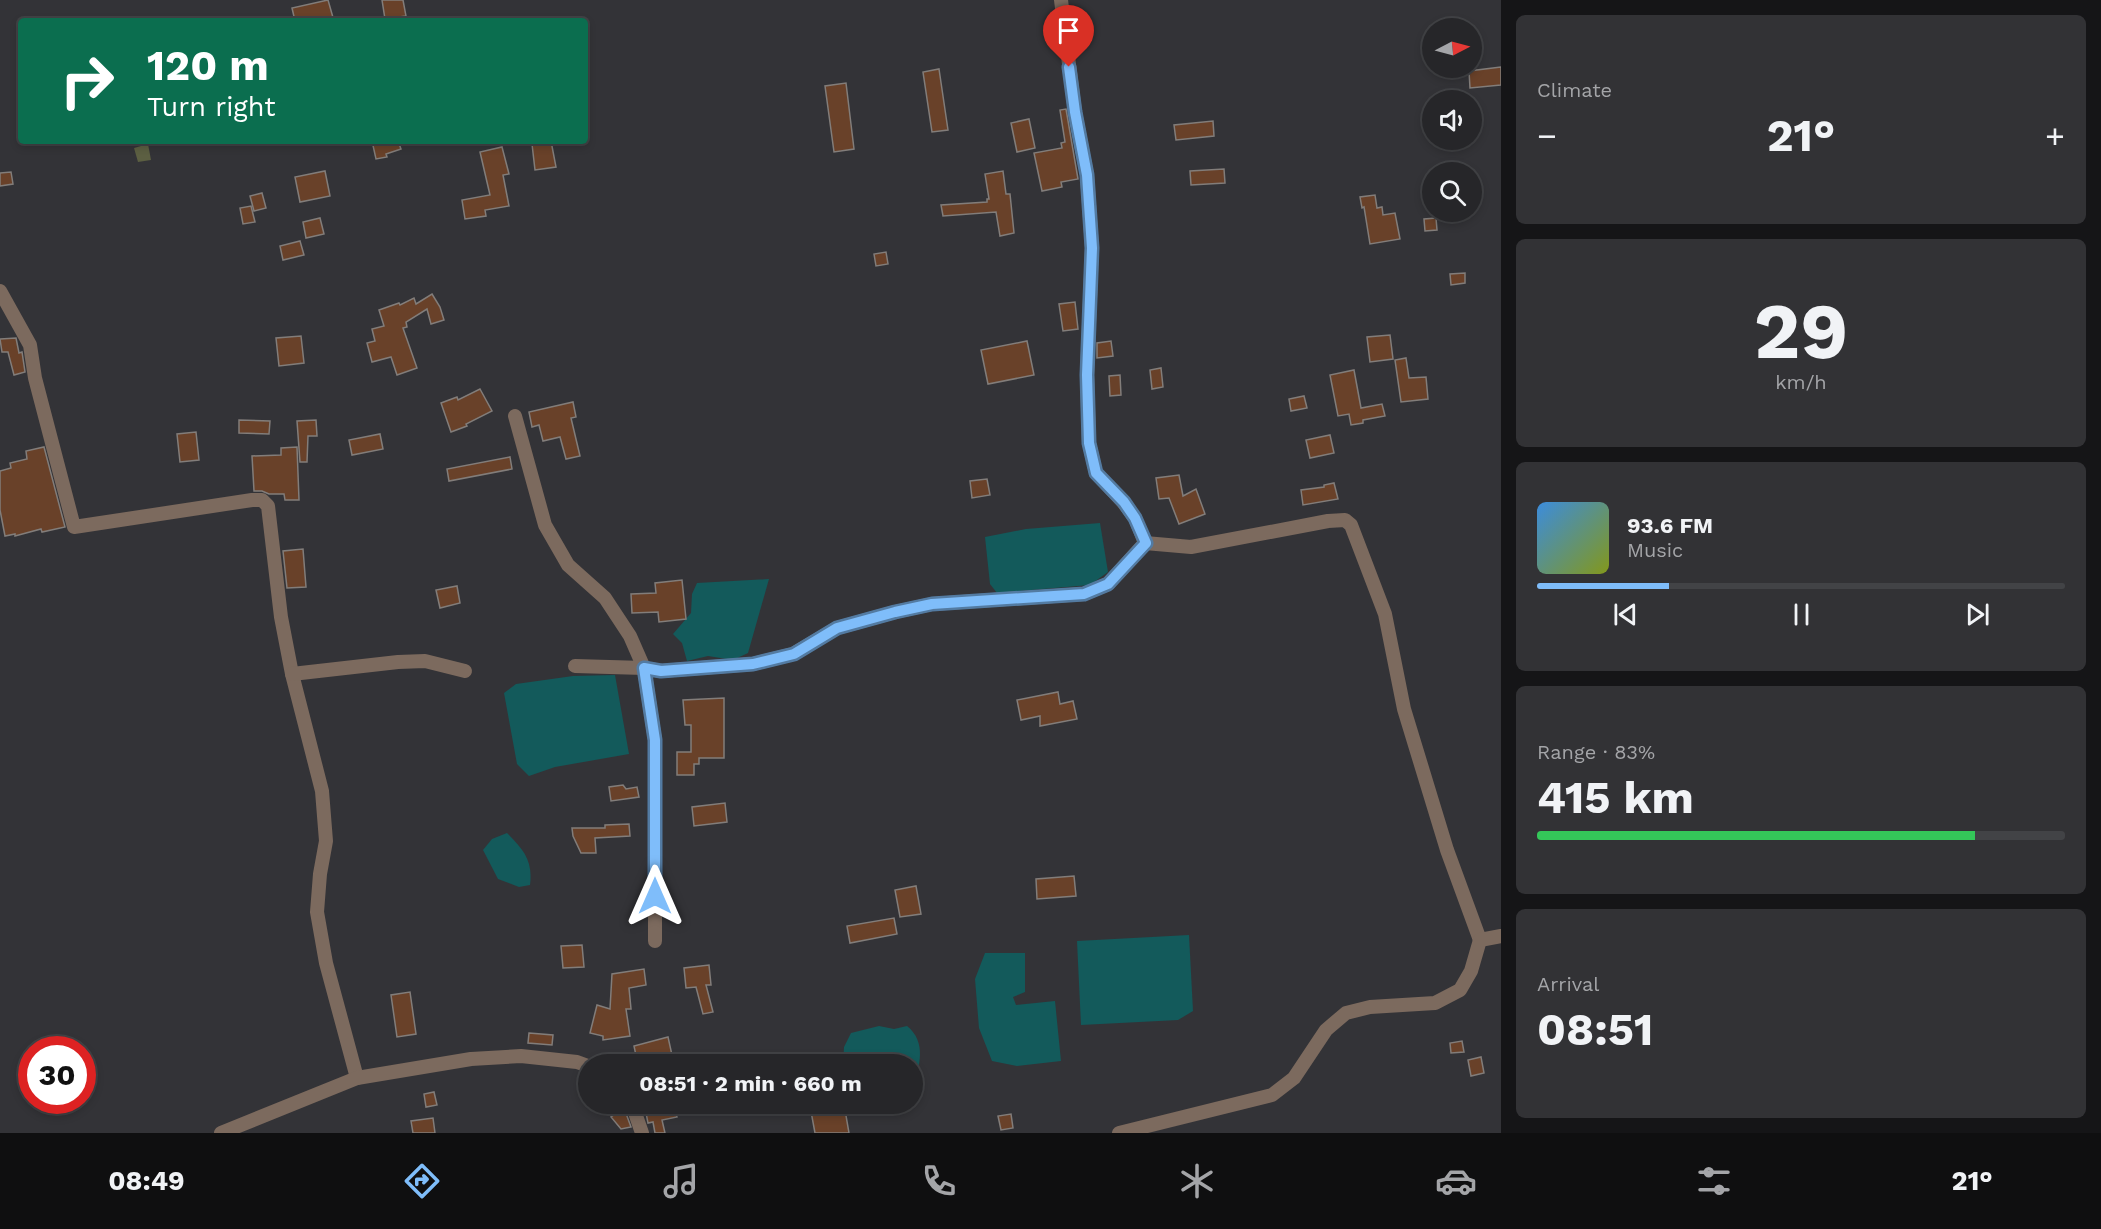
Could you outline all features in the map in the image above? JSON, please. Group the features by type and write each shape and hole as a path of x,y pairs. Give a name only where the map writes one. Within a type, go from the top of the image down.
{"street":[{"path":"1060,0 1075,112 1087,175 1092,248 1087,375 1089,443 1096,473 1124,502 1135,518 1146,543"},
{"path":"0,291 30,345 35,378 74,527 262,500 268,506 281,617 292,674 322,791 326,841 320,874 317,912 326,963 357,1078"},
{"path":"515,416 545,525 568,565 606,598 630,636 644,668 655,740 655,941"},
{"path":"1119,1133 1272,1095 1294,1078 1326,1030 1346,1013 1370,1006 1435,1002 1460,990 1471,971 1480,940 1448,850 1404,709 1385,614 1351,525 1344,520 1328,521 1191,547 1146,543"},
{"path":"575,666 644,668 661,671 753,664 794,654 837,628 932,604 1084,594 1108,584 1146,543"},
{"path":"292,674 425,661 465,671"},
{"path":"1480,940 1501,936"},
{"path":"221,1133 357,1078 471,1059 521,1056 578,1062"},
{"path":"635,1114 642,1133"}],"green space":[{"path":"148,144 151,160 138,162 134,148"}],"water":[{"path":"1100,523 1108,572 1090,585 997,593 990,584 985,537 1026,529"},
{"path":"769,579 748,653 733,660 708,656 687,661 682,643 673,634 691,613 692,594 697,583"},
{"path":"615,675 629,754 555,767 529,776 517,764 504,693 516,684 573,676"},
{"path":"507,833 529,862 530,885 519,887 498,879 483,850 492,839"},
{"path":"1189,935 1193,1011 1178,1020 1081,1025 1077,941"},
{"path":"985,953 1025,953 1025,992 1013,997 1016,1005 1055,1001 1061,1061 1017,1066 992,1061 979,1028 975,979"},
{"path":"879,1026 894,1029 907,1026 917,1039 920,1054 844,1054 844,1047 851,1033"}],"building":[{"path":"328,0 333,18 294,18 292,8"},
{"path":"382,0 403,0 406,16 385,18"},
{"path":"1501,67 1501,85 1470,88 1469,78 1482,78 1482,69"},
{"path":"939,69 948,130 932,132 923,72"},
{"path":"846,83 854,149 834,152 825,86"},
{"path":"1066,109 1078,179 1061,182 1062,187 1042,191 1034,153 1062,148 1061,143 1065,142 1060,110"},
{"path":"1029,119 1035,148 1017,152 1011,123"},
{"path":"1213,121 1214,136 1176,140 1174,125"},
{"path":"373,144 399,144 401,149 386,154 387,157 376,159"},
{"path":"532,144 552,144 556,167 535,170"},
{"path":"502,147 509,174 503,175 509,206 485,210 486,216 465,219 462,200 490,195 480,152"},
{"path":"1224,169 1225,183 1191,185 1190,171"},
{"path":"325,171 330,196 300,202 295,177"},
{"path":"1003,171 1006,194 1010,194 1014,233 1000,236 996,212 943,216 941,205 987,202 989,199 985,174"},
{"path":"11,172 13,184 0,186 0,173"},
{"path":"262,193 266,208 254,211 250,196"},
{"path":"1375,195 1377,208 1382,207 1383,215 1395,213 1400,239 1370,244 1364,207 1362,208 1360,197"},
{"path":"251,206 255,222 243,224 240,208"},
{"path":"320,218 324,234 306,238 303,222"},
{"path":"1424,222 1436,222 1437,230 1425,231"},
{"path":"300,241 304,255 283,260 280,246"},
{"path":"886,252 888,264 876,266 874,254"},
{"path":"1465,273 1465,283 1451,285 1450,274"},
{"path":"432,294 440,307 444,320 431,324 427,309 406,322 407,327 403,328 417,368 397,375 391,357 372,362 367,343 375,341 372,329 384,326 379,310 399,303 400,305 414,298 416,304"},
{"path":"1075,302 1078,329 1063,331 1059,304"},
{"path":"1390,335 1393,359 1370,362 1367,337"},
{"path":"301,336 304,363 279,366 276,338"},
{"path":"16,338 19,353 22,352 25,372 14,375 8,352 2,352 0,339"},
{"path":"1027,341 1034,375 988,384 981,350"},
{"path":"1111,341 1113,356 1097,358 1097,343"},
{"path":"1406,358 1409,378 1426,377 1428,399 1401,402 1395,360"},
{"path":"1161,368 1163,387 1152,389 1150,370"},
{"path":"1354,370 1361,408 1382,404 1385,416 1351,425 1349,414 1338,416 1330,375"},
{"path":"1120,375 1121,395 1110,396 1109,376"},
{"path":"480,389 492,411 466,424 467,426 451,432 441,403 457,397 458,400"},
{"path":"1304,396 1307,408 1291,411 1289,399"},
{"path":"573,402 576,417 571,418 580,456 566,459 560,437 543,441 539,425 532,427 529,412"},
{"path":"239,420 270,421 269,434 239,433"},
{"path":"316,420 317,436 308,436 307,462 300,462 297,421"},
{"path":"196,432 199,460 180,462 177,434"},
{"path":"380,434 383,449 352,455 349,440"},
{"path":"1330,435 1334,453 1310,458 1306,440"},
{"path":"44,447 65,527 5,536 0,510 0,471 11,468 10,463 27,459 26,451"},
{"path":"297,447 299,500 285,500 284,494 254,491 252,456 281,455 281,448"},
{"path":"510,457 512,469 449,481 447,469"},
{"path":"1179,475 1183,496 1196,489 1205,514 1179,524 1169,498 1159,499 1156,478"},
{"path":"987,479 990,495 972,498 970,481"},
{"path":"1334,483 1338,499 1303,505 1301,490 1324,487 1324,485"},
{"path":"303,549 306,587 287,588 283,551"},
{"path":"682,580 686,619 659,622 658,612 632,613 631,594 656,593 655,583"},
{"path":"457,586 460,603 440,608 436,590"},
{"path":"1058,692 1060,704 1073,701 1077,719 1040,726 1040,716 1021,720 1017,700"},
{"path":"724,698 724,758 699,758 699,764 694,764 694,775 677,775 677,752 691,752 691,725 685,725 683,700"},
{"path":"623,785 626,789 637,787 639,797 611,801 609,787"},
{"path":"725,803 727,822 694,826 692,807"},
{"path":"629,824 630,836 595,838 596,853 581,853 573,836 572,828 605,828 605,825"},
{"path":"1074,876 1076,896 1037,899 1036,879"},
{"path":"916,886 921,914 900,917 895,890"},
{"path":"894,918 897,934 850,943 847,926"},
{"path":"582,945 584,967 563,968 561,946"},
{"path":"709,965 711,985 706,985 713,1012 703,1014 696,987 686,988 684,968"},
{"path":"644,969 646,985 629,988 631,1009 626,1009 630,1036 603,1040 603,1036 590,1033 597,1005 610,1009 612,974"},
{"path":"410,992 416,1034 397,1037 391,995"},
{"path":"529,1033 553,1035 552,1045 528,1043"},
{"path":"668,1037 672,1054 636,1054 634,1046"},
{"path":"1462,1041 1464,1052 1451,1053 1450,1043"},
{"path":"1481,1057 1484,1073 1471,1076 1468,1060"},
{"path":"434,1092 437,1105 426,1107 424,1094"},
{"path":"615,1114 626,1114 631,1127 621,1129 611,1117"},
{"path":"646,1114 676,1114 677,1117 662,1120 665,1133 655,1133 653,1122 648,1123"},
{"path":"811,1114 846,1114 849,1133 815,1133"},
{"path":"1011,1114 1013,1128 1001,1130 998,1116"},
{"path":"433,1118 435,1133 413,1133 411,1121"}],"route":[{"path":"655,896 655,740 644,668 661,671 753,664 794,654 837,628 932,604 1084,594 1108,584 1146,543 1135,518 1124,502 1096,473 1089,443 1087,375 1092,248 1087,175 1069,67"}]}
